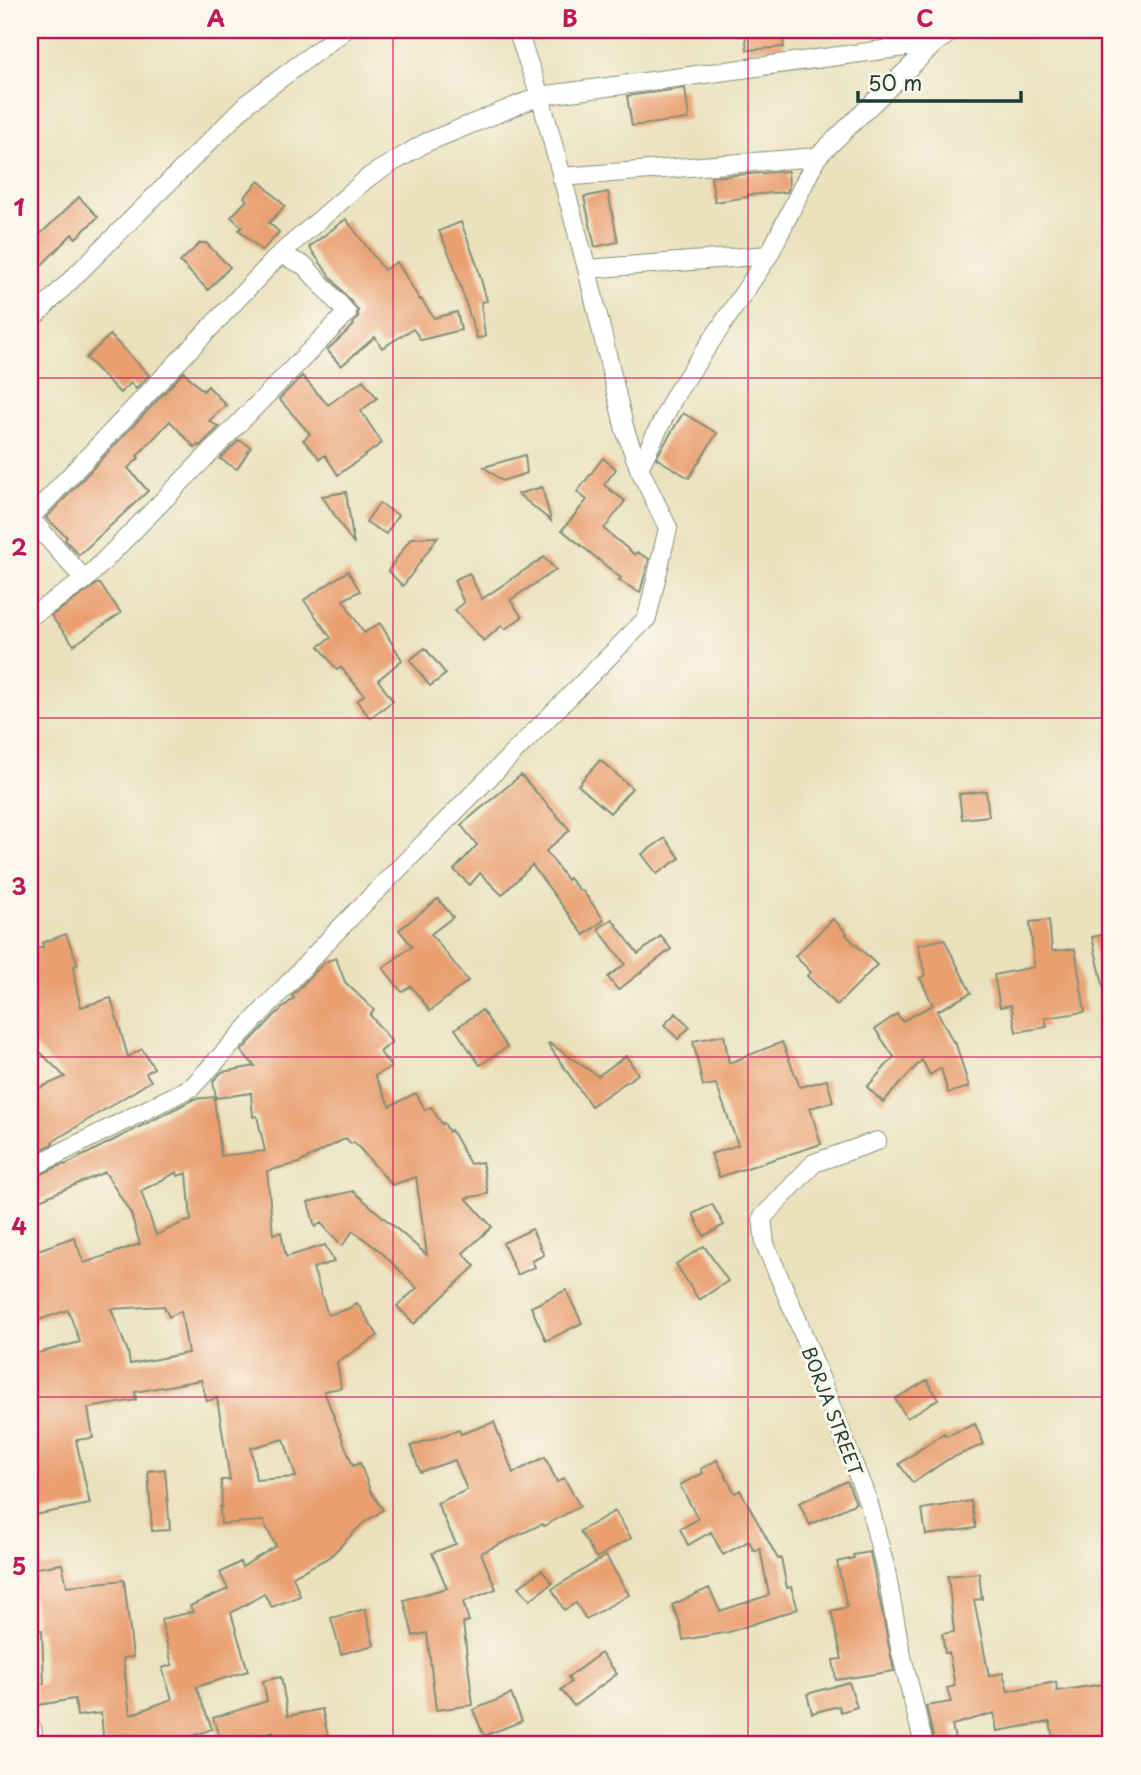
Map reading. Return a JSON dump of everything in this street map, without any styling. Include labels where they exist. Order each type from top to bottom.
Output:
[{"type":"street","points":[[30,321],[249,102],[345,30]]},
{"type":"street","points":[[30,1168],[192,1087],[335,933],[647,618],[668,528],[639,468],[625,429],[587,269],[540,96],[517,30]]},
{"type":"street","points":[[639,468],[675,395],[769,255],[817,157],[935,44],[954,30]]},
{"type":"street","points":[[85,580],[30,518],[280,254],[370,176],[425,143],[540,96],[935,44]]},
{"type":"street","points":[[561,177],[817,157]]},
{"type":"street","points":[[30,614],[34,614],[85,580],[347,313],[305,266],[280,254]]},
{"type":"street","points":[[587,269],[769,255]]},
{"type":"street","name":"BORJA STREET","points":[[877,1141],[814,1163],[762,1218],[765,1244],[869,1504],[924,1745]]},
{"type":"street","points":[[30,1730],[32,1745]]},
{"type":"building","points":[[745,30],[782,30],[784,47],[747,50]]},
{"type":"building","points":[[685,88],[689,119],[632,126],[627,96]]},
{"type":"building","points":[[788,171],[787,192],[748,195],[715,202],[711,177]]},
{"type":"building","points":[[259,181],[285,206],[269,223],[279,232],[262,251],[239,230],[242,227],[231,217],[247,200],[244,197]]},
{"type":"building","points":[[608,192],[618,242],[595,247],[584,197]]},
{"type":"building","points":[[79,197],[98,217],[76,238],[72,234],[30,277],[30,244]]},
{"type":"building","points":[[346,219],[384,270],[397,262],[434,318],[457,312],[461,330],[421,340],[413,329],[382,348],[375,337],[341,366],[327,350],[354,325],[358,310],[309,247]]},
{"type":"building","points":[[461,222],[487,301],[481,302],[485,337],[477,338],[453,263],[439,231]]},
{"type":"building","points":[[200,243],[206,243],[230,267],[208,290],[180,262]]},
{"type":"building","points":[[110,335],[149,375],[136,389],[131,383],[120,393],[86,358]]},
{"type":"building","points":[[184,372],[203,391],[208,386],[226,405],[209,421],[219,427],[195,448],[170,421],[128,468],[148,491],[79,555],[65,540],[67,537],[46,518]]},
{"type":"building","points":[[302,376],[328,405],[363,380],[377,398],[361,411],[382,443],[338,475],[325,455],[320,459],[303,440],[310,434],[279,399]]},
{"type":"building","points":[[683,413],[717,433],[689,478],[656,458]]},
{"type":"building","points":[[239,440],[251,447],[237,469],[220,459]]},
{"type":"building","points":[[525,455],[527,473],[502,481],[484,467]]},
{"type":"building","points":[[603,458],[616,469],[604,485],[625,501],[604,529],[635,555],[637,552],[649,559],[640,593],[619,580],[621,578],[562,530],[587,500],[577,492]]},
{"type":"building","points":[[542,487],[551,521],[518,494]]},
{"type":"building","points":[[346,492],[354,545],[322,496]]},
{"type":"building","points":[[379,503],[398,515],[386,534],[366,522]]},
{"type":"building","points":[[438,537],[403,586],[388,571],[411,538]]},
{"type":"building","points":[[544,557],[556,570],[510,600],[522,617],[505,629],[502,625],[484,641],[455,610],[464,603],[454,580],[469,573],[482,599]]},
{"type":"building","points":[[348,571],[360,591],[343,600],[364,633],[380,623],[402,660],[378,680],[393,701],[370,718],[357,701],[364,695],[341,667],[337,670],[319,646],[331,638],[304,600]]},
{"type":"building","points":[[100,584],[121,613],[74,645],[51,616]]},
{"type":"building","points":[[425,648],[446,674],[430,686],[410,660]]},
{"type":"building","points":[[600,760],[632,788],[610,813],[578,785]]},
{"type":"building","points":[[521,775],[570,830],[546,851],[567,880],[569,878],[582,890],[604,920],[584,935],[532,865],[502,895],[480,873],[470,885],[454,870],[477,845],[461,825]]},
{"type":"building","points":[[986,791],[989,816],[962,819],[959,794]]},
{"type":"building","points":[[665,838],[680,858],[657,874],[642,854]]},
{"type":"building","points":[[438,899],[453,917],[431,934],[468,981],[430,1011],[411,986],[402,992],[383,968],[412,946],[399,930]]},
{"type":"building","points":[[612,919],[638,954],[661,936],[671,949],[618,990],[608,977],[625,964],[598,929]]},
{"type":"building","points":[[833,919],[877,965],[837,1005],[807,976],[811,972],[795,956]]},
{"type":"building","points":[[1049,920],[1052,951],[1075,949],[1085,1012],[1045,1018],[1047,1027],[1016,1032],[1011,1005],[1000,1007],[994,975],[1034,967],[1030,922]]},
{"type":"building","points":[[1111,933],[1111,988],[1104,989],[1092,937]]},
{"type":"building","points":[[66,934],[78,964],[74,966],[75,983],[81,1007],[111,998],[128,1057],[142,1049],[154,1068],[146,1073],[151,1081],[52,1142],[53,1144],[30,1155],[30,1092],[65,1077],[37,1049],[30,1032],[30,951],[43,947],[42,943]]},
{"type":"building","points":[[944,939],[971,993],[937,1011],[953,1042],[955,1041],[969,1087],[948,1093],[941,1068],[930,1075],[922,1060],[883,1102],[867,1087],[894,1057],[875,1029],[897,1014],[902,1021],[933,1005],[920,978],[925,975],[918,945]]},
{"type":"building","points":[[336,958],[345,982],[374,1010],[370,1015],[392,1042],[380,1052],[391,1067],[375,1076],[390,1106],[416,1093],[425,1110],[431,1107],[442,1124],[444,1123],[449,1132],[451,1130],[470,1164],[482,1162],[488,1194],[466,1198],[492,1227],[463,1253],[475,1266],[414,1324],[397,1306],[417,1288],[380,1251],[353,1231],[342,1246],[321,1223],[315,1227],[308,1202],[353,1191],[427,1255],[416,1177],[392,1185],[354,1142],[351,1144],[346,1138],[299,1163],[267,1171],[273,1234],[281,1232],[286,1257],[325,1245],[334,1262],[313,1268],[328,1315],[348,1309],[357,1303],[378,1336],[337,1362],[341,1388],[324,1391],[353,1466],[360,1463],[370,1490],[383,1510],[362,1524],[330,1557],[293,1576],[300,1596],[272,1607],[264,1594],[231,1613],[248,1671],[196,1687],[212,1729],[169,1745],[164,1745],[163,1742],[104,1745],[101,1713],[77,1716],[75,1699],[38,1705],[35,1686],[44,1684],[42,1630],[37,1630],[30,1592],[30,1569],[62,1564],[67,1586],[124,1580],[133,1657],[123,1658],[130,1715],[172,1699],[162,1668],[172,1665],[161,1619],[193,1612],[190,1606],[228,1589],[220,1573],[240,1562],[242,1567],[276,1546],[263,1521],[221,1524],[221,1480],[230,1480],[217,1398],[207,1401],[201,1380],[135,1392],[136,1400],[88,1408],[93,1438],[76,1440],[90,1504],[30,1516],[30,1355],[80,1342],[68,1310],[30,1323],[30,1253],[74,1237],[84,1263],[140,1244],[131,1214],[105,1172],[30,1204],[30,1179],[65,1165],[194,1099],[214,1097],[221,1156],[265,1151],[257,1116],[253,1117],[251,1093],[216,1098],[213,1081],[222,1072],[255,1066],[241,1051],[294,998],[292,996],[325,962]],"holes":[[[177,1172],[178,1176],[187,1173],[191,1221],[156,1235],[141,1191]],[[164,1306],[169,1317],[181,1311],[188,1353],[130,1364],[111,1309]],[[284,1439],[296,1477],[256,1480],[251,1448]]]},
{"type":"building","points":[[482,1010],[507,1047],[480,1065],[455,1029]]},
{"type":"building","points":[[676,1013],[690,1027],[678,1039],[664,1025]]},
{"type":"building","points":[[724,1035],[729,1063],[782,1042],[800,1087],[827,1080],[833,1102],[810,1108],[821,1144],[719,1177],[711,1154],[738,1145],[716,1084],[703,1086],[693,1041]]},
{"type":"building","points":[[549,1043],[598,1076],[626,1056],[638,1074],[591,1106]]},
{"type":"building","points":[[712,1204],[724,1225],[704,1236],[693,1214]]},
{"type":"building","points":[[532,1229],[544,1255],[532,1261],[535,1267],[517,1275],[503,1243]]},
{"type":"building","points":[[704,1246],[728,1281],[699,1300],[676,1264]]},
{"type":"building","points":[[566,1290],[582,1323],[546,1341],[531,1307]]},
{"type":"building","points":[[927,1380],[938,1399],[907,1418],[895,1399]]},
{"type":"building","points":[[494,1422],[513,1473],[545,1457],[557,1482],[564,1478],[580,1506],[544,1526],[542,1524],[481,1553],[496,1589],[463,1602],[469,1621],[463,1623],[473,1705],[436,1710],[427,1633],[413,1636],[404,1600],[447,1588],[432,1553],[456,1544],[437,1503],[467,1490],[455,1460],[420,1472],[411,1446],[459,1430],[461,1434]]},
{"type":"building","points":[[975,1424],[984,1444],[947,1460],[913,1483],[899,1464],[944,1433],[946,1436]]},
{"type":"building","points":[[717,1460],[735,1493],[740,1490],[778,1559],[781,1558],[787,1588],[791,1587],[798,1609],[729,1632],[683,1640],[679,1620],[672,1605],[709,1588],[720,1611],[769,1595],[760,1548],[754,1551],[749,1541],[723,1555],[711,1532],[688,1545],[680,1529],[698,1519],[680,1485],[703,1473],[701,1469]]},
{"type":"building","points":[[165,1469],[170,1530],[152,1531],[148,1471]]},
{"type":"building","points":[[847,1481],[856,1503],[810,1525],[799,1503]]},
{"type":"building","points":[[971,1501],[976,1528],[926,1535],[922,1509]]},
{"type":"building","points":[[615,1511],[631,1538],[596,1558],[580,1531]]},
{"type":"building","points":[[870,1552],[894,1671],[836,1680],[833,1660],[842,1659],[831,1611],[847,1607],[837,1562]]},
{"type":"building","points":[[606,1556],[629,1595],[586,1619],[576,1603],[564,1610],[552,1589]]},
{"type":"building","points":[[542,1570],[552,1583],[530,1600],[519,1587]]},
{"type":"building","points":[[979,1573],[982,1599],[974,1600],[989,1676],[1003,1673],[1008,1691],[1056,1682],[1057,1691],[1111,1683],[1111,1740],[1072,1745],[1070,1736],[1053,1738],[1050,1722],[997,1731],[994,1713],[952,1725],[956,1745],[935,1745],[926,1706],[951,1702],[947,1688],[955,1686],[949,1653],[945,1653],[942,1634],[954,1632],[948,1576]]},
{"type":"building","points":[[365,1609],[374,1645],[341,1654],[331,1618]]},
{"type":"building","points":[[601,1653],[617,1674],[574,1706],[561,1690],[571,1682],[568,1677]]},
{"type":"building","points":[[281,1677],[288,1716],[322,1709],[329,1741],[307,1745],[276,1745],[273,1731],[222,1745],[213,1718],[267,1701],[263,1681]]},
{"type":"building","points":[[849,1682],[857,1707],[841,1712],[839,1706],[812,1713],[807,1694]]},
{"type":"building","points":[[511,1694],[522,1721],[484,1736],[473,1710]]}]
